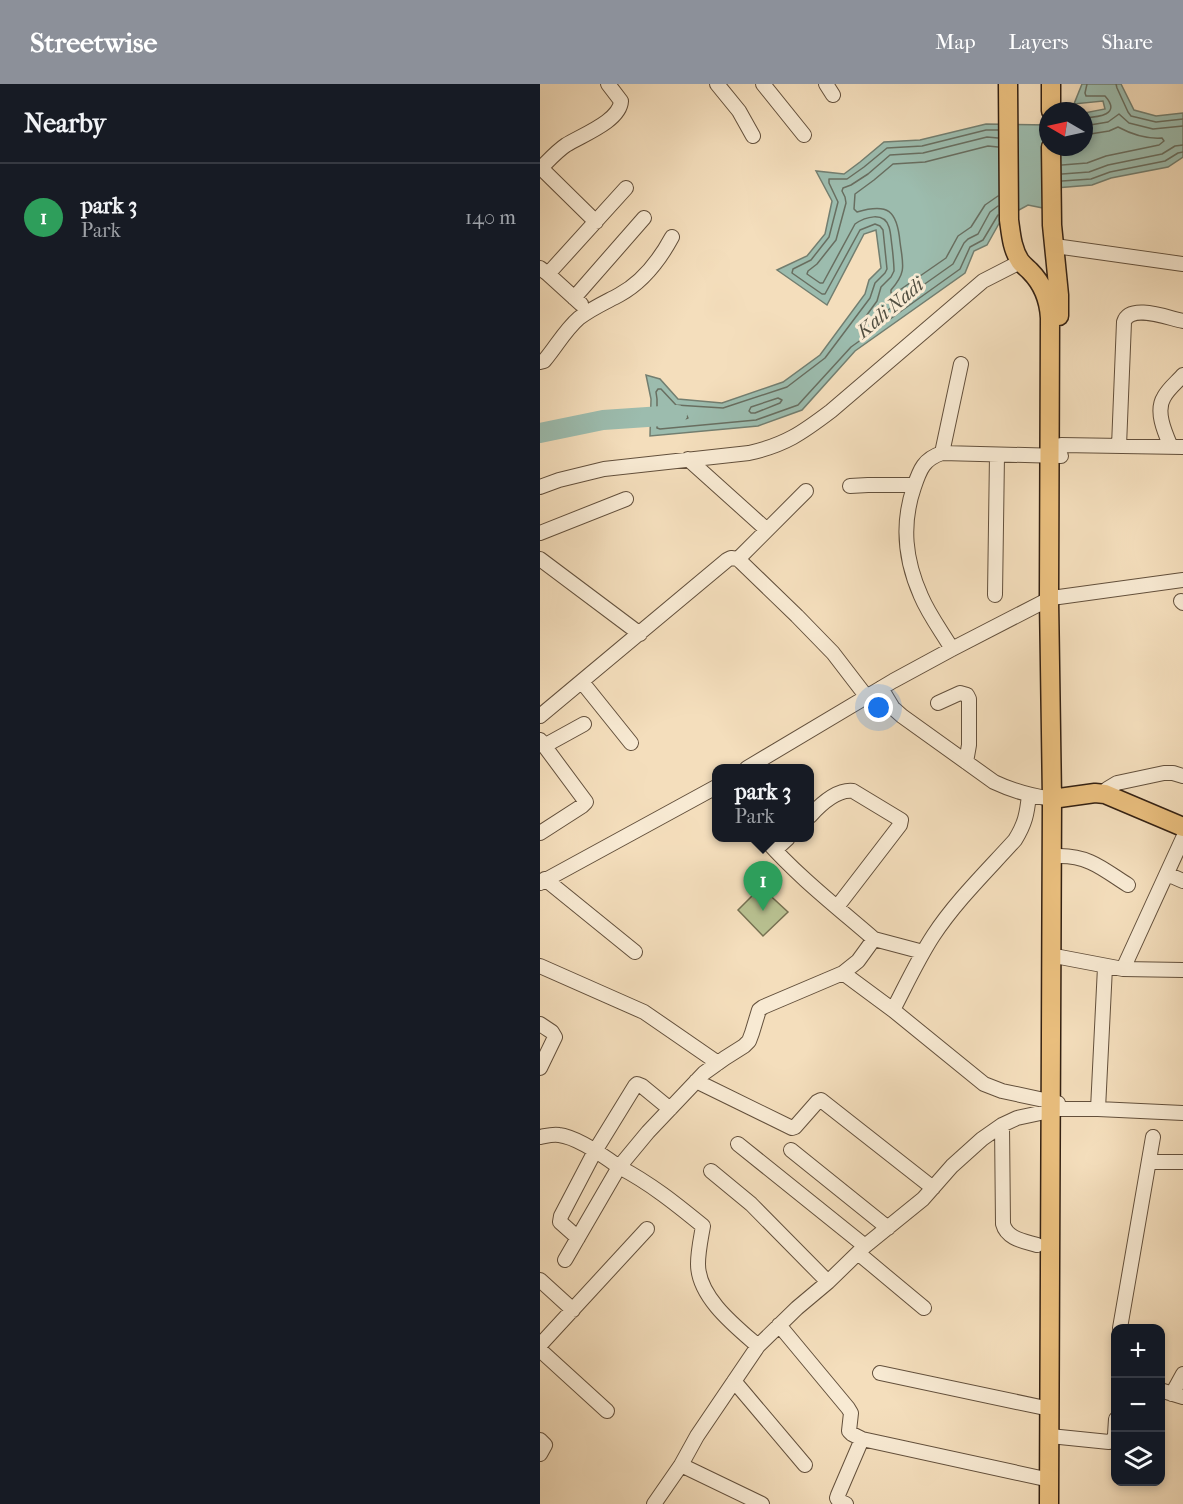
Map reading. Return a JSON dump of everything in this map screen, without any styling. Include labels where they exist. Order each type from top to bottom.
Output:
[{"type":"main road","points":[[1008,84],[1009,220],[1014,249],[1020,262],[1040,284],[1050,307],[1058,452]]},
{"type":"main road","points":[[1051,84],[1051,102]]},
{"type":"main road","points":[[1051,156],[1052,225],[1059,295],[1054,598],[1055,1436],[1058,1504]]},
{"type":"main road","points":[[1056,798],[1095,793],[1105,794],[1183,829]]},
{"type":"main road","points":[[1049,1504],[1055,1436],[1050,1409],[1060,957],[1060,856],[1056,798]]},
{"type":"street","points":[[596,222],[541,167],[566,144],[588,133],[617,113],[621,107],[621,101],[608,84]]},
{"type":"street","points":[[717,84],[739,111],[753,136]]},
{"type":"street","points":[[763,84],[804,135]]},
{"type":"street","points":[[588,311],[544,271],[596,222],[626,188]]},
{"type":"street","points":[[574,298],[644,218]]},
{"type":"street","points":[[540,362],[544,361],[571,325],[588,311],[631,288],[656,263],[672,237]]},
{"type":"street","points":[[1054,246],[1183,264]]},
{"type":"street","points":[[540,487],[604,469],[749,453],[790,440],[831,411],[983,282],[1020,262]]},
{"type":"street","points":[[1119,446],[1125,317],[1139,312],[1183,321]]},
{"type":"street","points":[[942,453],[961,364]]},
{"type":"street","points":[[1183,375],[1164,395],[1162,401],[1162,421],[1183,462]]},
{"type":"street","points":[[952,649],[921,598],[912,572],[906,542],[906,519],[914,485],[924,464],[932,457],[942,453],[997,455],[1119,446],[1177,447]]},
{"type":"street","points":[[995,595],[997,455]]},
{"type":"street","points":[[688,459],[767,530]]},
{"type":"street","points":[[850,486],[914,485]]},
{"type":"street","points":[[738,559],[806,490]]},
{"type":"street","points":[[540,533],[626,499]]},
{"type":"street","points":[[540,716],[727,560],[735,558],[833,653],[866,696]]},
{"type":"street","points":[[540,559],[640,634]]},
{"type":"street","points":[[754,764],[866,696],[952,649],[1054,598],[1183,580]]},
{"type":"street","points":[[582,682],[631,743]]},
{"type":"street","points":[[881,688],[893,708],[902,716],[994,782],[1029,795],[1056,798]]},
{"type":"street","points":[[938,704],[960,693],[967,695],[969,699],[969,746],[966,762]]},
{"type":"street","points":[[540,833],[586,802],[542,743],[584,724]]},
{"type":"street","points":[[1105,794],[1107,789],[1117,783],[1164,773],[1183,776]]},
{"type":"street","points":[[635,952],[543,881],[712,789]]},
{"type":"street","points":[[814,812],[828,800],[848,790],[902,819],[900,825],[837,907]]},
{"type":"street","points":[[893,1010],[923,952],[954,908],[1015,840],[1022,829],[1026,819],[1029,795]]},
{"type":"street","points":[[1123,969],[1167,874],[1183,829]]},
{"type":"street","points":[[768,842],[874,939],[923,952]]},
{"type":"street","points":[[775,850],[783,842]]},
{"type":"street","points":[[1060,856],[1072,856],[1091,861],[1128,885]]},
{"type":"street","points":[[1167,874],[1183,881]]},
{"type":"street","points":[[565,1260],[619,1167],[696,1081],[749,1041],[759,1010],[843,973],[858,961],[874,939]]},
{"type":"street","points":[[1060,957],[1123,969],[1183,970]]},
{"type":"street","points":[[540,966],[644,1012],[718,1063]]},
{"type":"street","points":[[1098,1109],[1105,967]]},
{"type":"street","points":[[843,973],[893,1010],[984,1084],[1055,1106],[1183,1113]]},
{"type":"street","points":[[540,1024],[552,1032],[555,1037],[540,1068]]},
{"type":"street","points":[[696,1081],[792,1128],[821,1100],[933,1188]]},
{"type":"street","points":[[578,1238],[562,1225],[560,1220],[596,1151],[637,1084],[670,1109]]},
{"type":"street","points":[[654,1504],[758,1346],[779,1325],[923,1199],[952,1166],[982,1139],[1017,1118],[1055,1106]]},
{"type":"street","points":[[1002,1125],[1004,1230],[1017,1239],[1037,1245]]},
{"type":"street","points":[[540,1137],[556,1134],[596,1151],[669,1198],[703,1226],[698,1266],[702,1282],[712,1301],[727,1320],[758,1346]]},
{"type":"street","points":[[1121,1324],[1153,1137]]},
{"type":"street","points":[[738,1144],[862,1250],[924,1308]]},
{"type":"street","points":[[791,1150],[888,1228]]},
{"type":"street","points":[[1157,1162],[1183,1162]]},
{"type":"street","points":[[711,1171],[751,1204],[828,1282]]},
{"type":"street","points":[[540,1345],[647,1229]]},
{"type":"street","points":[[540,1281],[573,1310]]},
{"type":"street","points":[[779,1325],[848,1408],[851,1413],[849,1431],[852,1434],[862,1439],[1050,1480]]},
{"type":"street","points":[[540,1350],[607,1411]]},
{"type":"street","points":[[880,1373],[1050,1409]]},
{"type":"street","points":[[1172,1394],[1183,1374]]},
{"type":"street","points":[[734,1381],[805,1465]]},
{"type":"street","points":[[1055,1436],[1109,1442],[1113,1440],[1115,1432]]},
{"type":"street","points":[[846,1504],[837,1498],[862,1439]]},
{"type":"street","points":[[540,1440],[544,1445],[540,1454]]},
{"type":"street","points":[[681,1465],[762,1504]]},
{"type":"green space","points":[[761,887],[788,912],[763,936],[738,910]]},
{"type":"water","points":[[1082,84],[1121,84],[1134,110],[1156,116],[1183,113],[1183,157],[1168,167],[1111,178],[1092,185],[1043,189],[1043,208],[1028,205],[1001,220],[987,245],[974,251],[965,273],[855,351],[802,410],[758,426],[650,436],[651,399],[646,375],[660,379],[678,399],[722,403],[783,382],[820,355],[865,294],[869,280],[881,268],[876,230],[864,234],[827,305],[777,270],[807,256],[825,234],[832,201],[816,171],[844,174],[884,142],[920,140],[986,124],[1039,125],[1039,156],[1093,156],[1093,111],[1105,109],[1103,101],[1075,102]]},
{"type":"waterway","name":"Kali Nadi","points":[[540,433],[603,420],[677,415]]},
{"type":"place","name":"park 3","points":[[763,911]]}]
